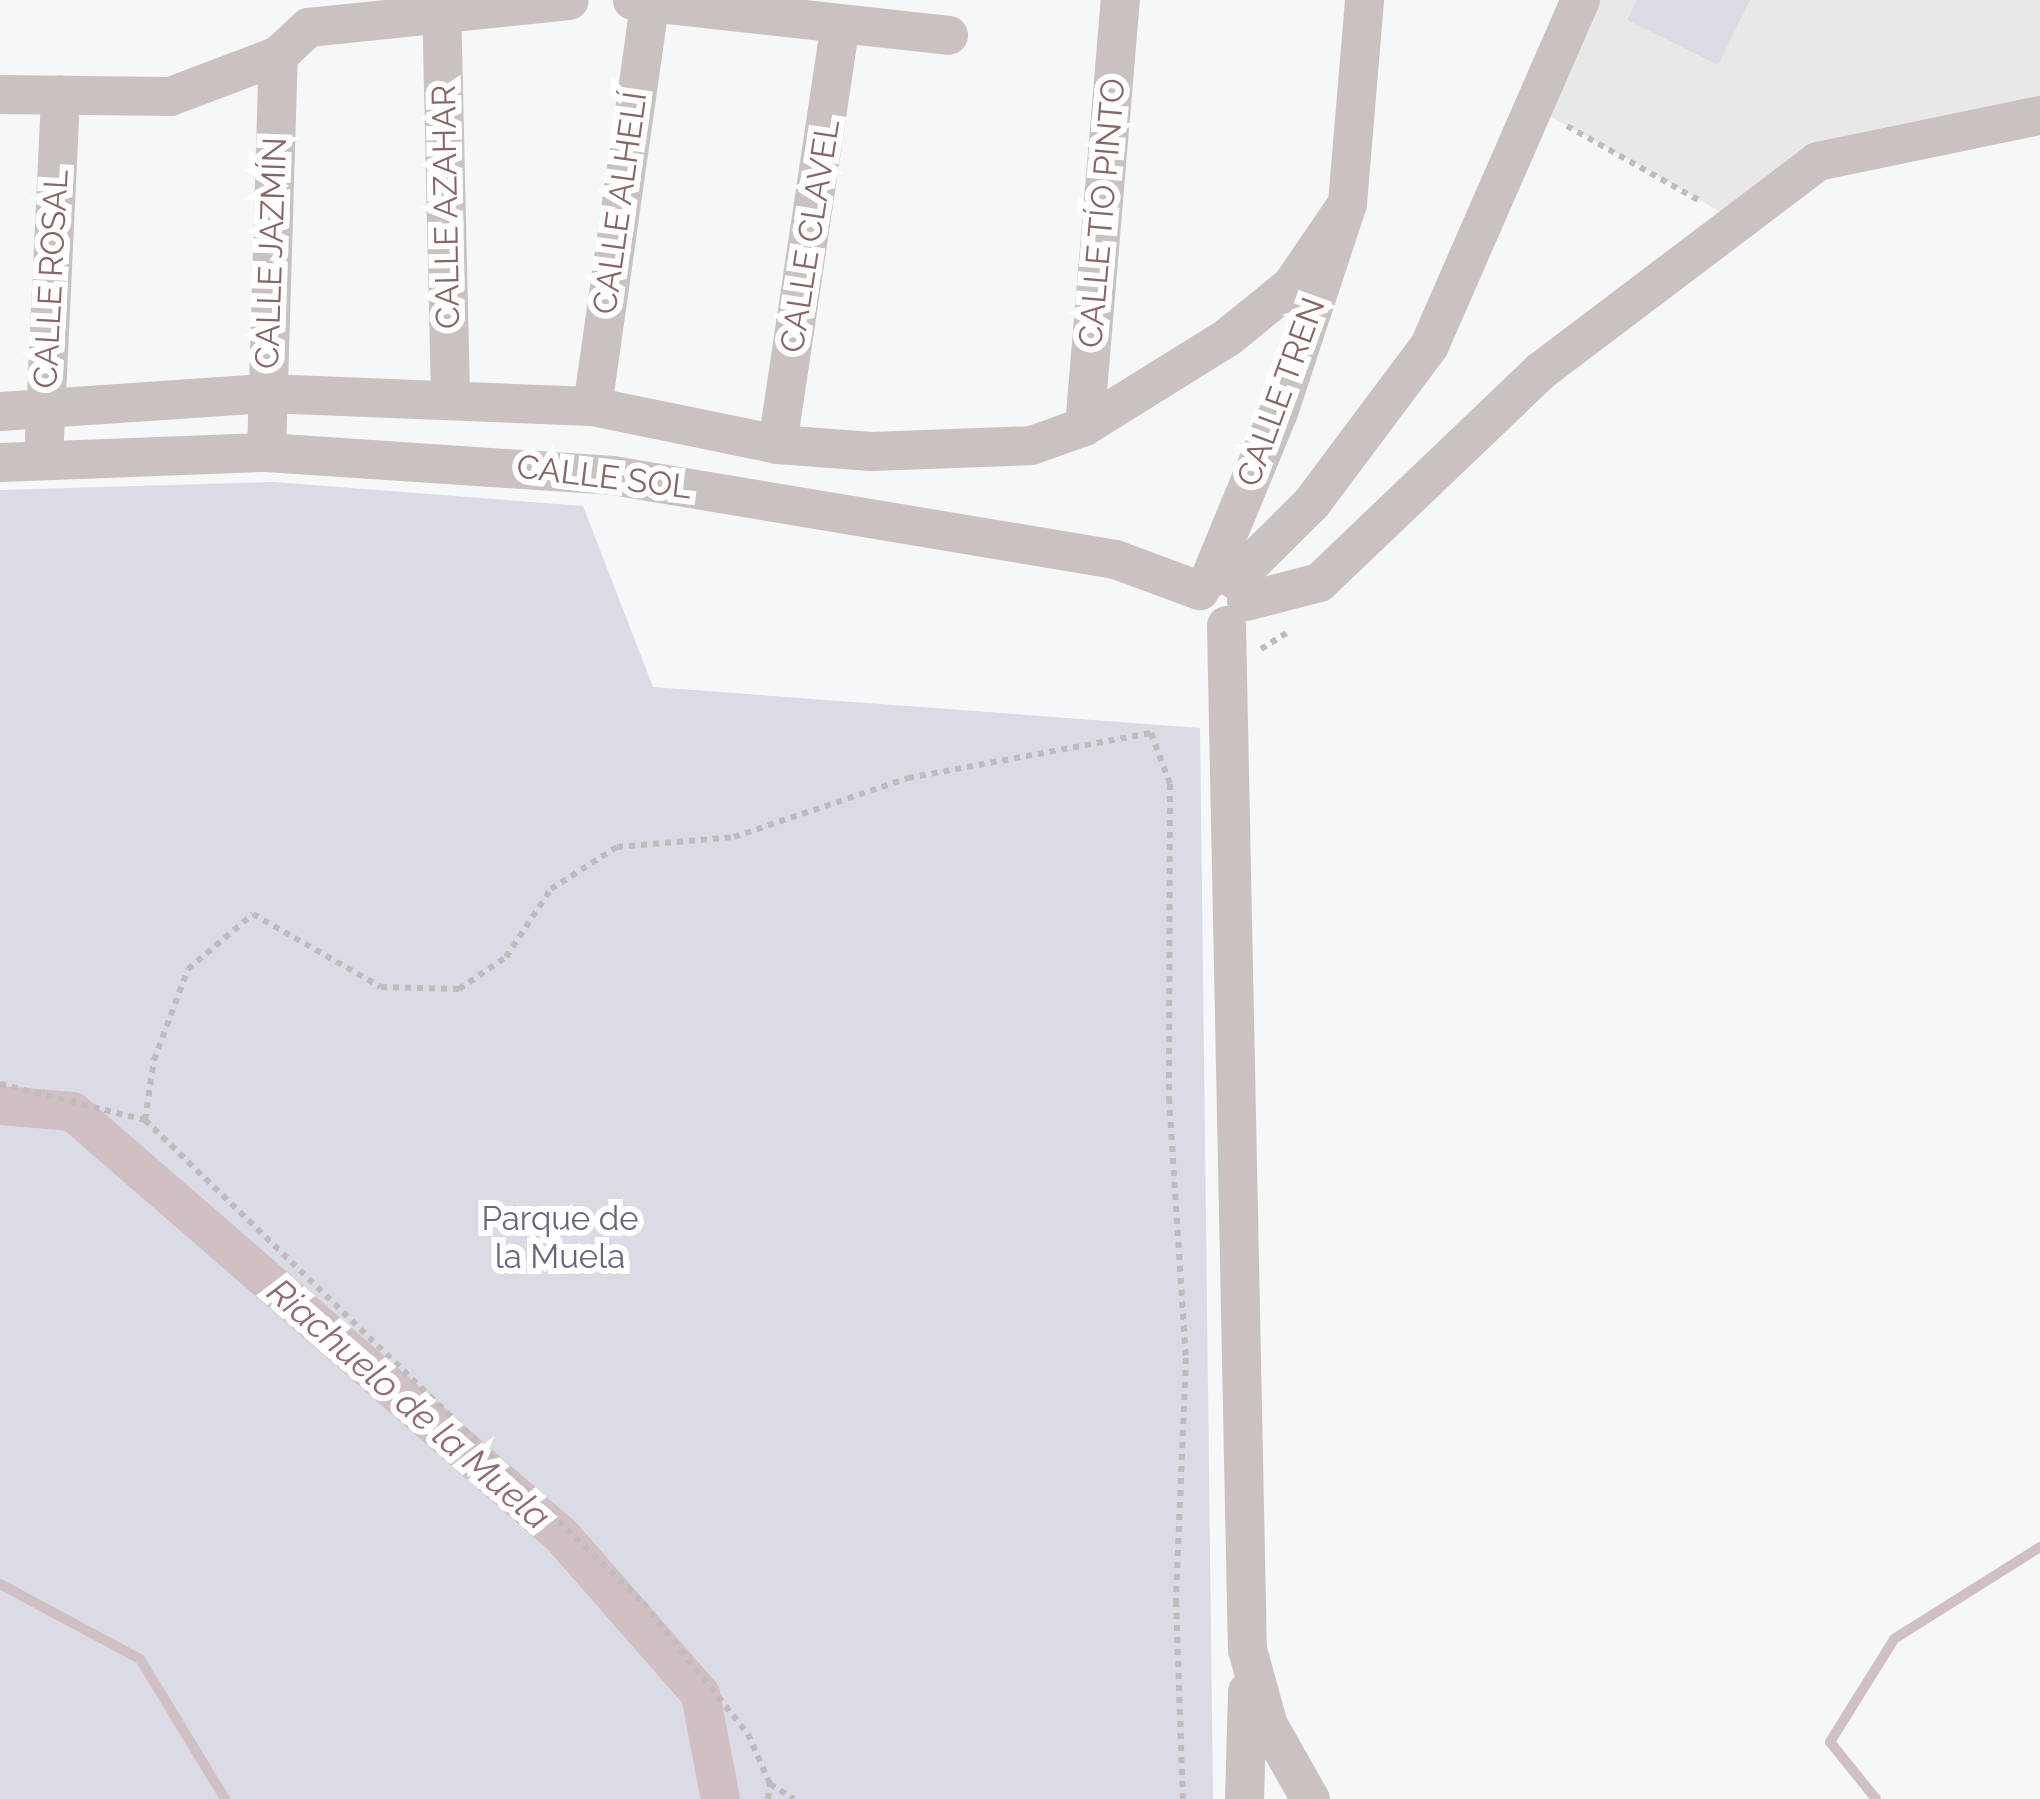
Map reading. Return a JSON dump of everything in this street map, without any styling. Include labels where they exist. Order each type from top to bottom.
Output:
[{"type":"street","points":[[0,94],[170,96],[278,55],[308,27],[441,7],[569,0]]},
{"type":"street","points":[[632,0],[767,10],[839,28],[948,34]]},
{"type":"street","name":"CALLE TÍO PINTO","points":[[1084,426],[1120,0]]},
{"type":"street","name":"CALLE TREN","points":[[1224,606],[1278,412],[1347,203],[1364,0]]},
{"type":"street","points":[[1244,1799],[1247,1649],[1224,606],[1311,503],[1429,345],[1580,0]]},
{"type":"street","name":"CALLE ALHELÍ","points":[[592,406],[650,1]]},
{"type":"street","name":"CALLE AZAHAR","points":[[441,7],[450,400]]},
{"type":"street","name":"CALLE CLAVEL","points":[[777,444],[839,28]]},
{"type":"street","name":"CALLE JAZMÍN","points":[[266,452],[278,55]]},
{"type":"street","name":"CALLE ROSAL","points":[[43,463],[60,94]]},
{"type":"street","points":[[1224,606],[1319,582],[1541,370],[1816,161],[2040,115]]},
{"type":"street","name":"CALLE TREN","points":[[1084,426],[1292,285],[1347,203]]},
{"type":"street","name":"CALLE SOL","points":[[0,411],[266,393],[592,406],[777,444],[1030,446],[1084,426]]},
{"type":"street","name":"CALLE SOL","points":[[0,462],[266,452],[611,476],[1115,560],[1224,606]]},
{"type":"street","points":[[1247,1649],[1268,1725],[1310,1799]]},
{"type":"path","points":[[1532,106],[1737,221]]},
{"type":"path","points":[[1224,606],[1274,644],[1307,616]]},
{"type":"path","points":[[145,1120],[154,1060],[188,969],[253,914],[381,987],[459,989],[506,957],[551,889],[617,847],[734,837],[908,778],[1151,733],[1170,784],[1169,1098],[1186,1358],[1176,1601],[1183,1799]]},
{"type":"path","points":[[0,1084],[145,1120],[643,1603],[748,1734],[770,1784],[768,1799]]},
{"type":"path","points":[[770,1784],[794,1799]]},
{"type":"shaded area","points":[[1580,0],[2040,0],[2040,115],[1817,161],[1737,221],[1532,106]]},
{"type":"green space","points":[[1637,0],[1750,0],[1718,65],[1627,20]]},
{"type":"green space","name":"Parque de la Muela","points":[[274,482],[583,506],[653,687],[1200,728],[1213,1799],[0,1799],[0,490]]},
{"type":"waterway","name":"Riachuelo de la Muela","points":[[0,1105],[72,1111],[561,1535],[700,1694],[720,1799]]},
{"type":"waterway","points":[[1876,1799],[1830,1742],[1894,1639],[2040,1547]]},
{"type":"waterway","points":[[0,1584],[140,1659],[225,1799]]}]
